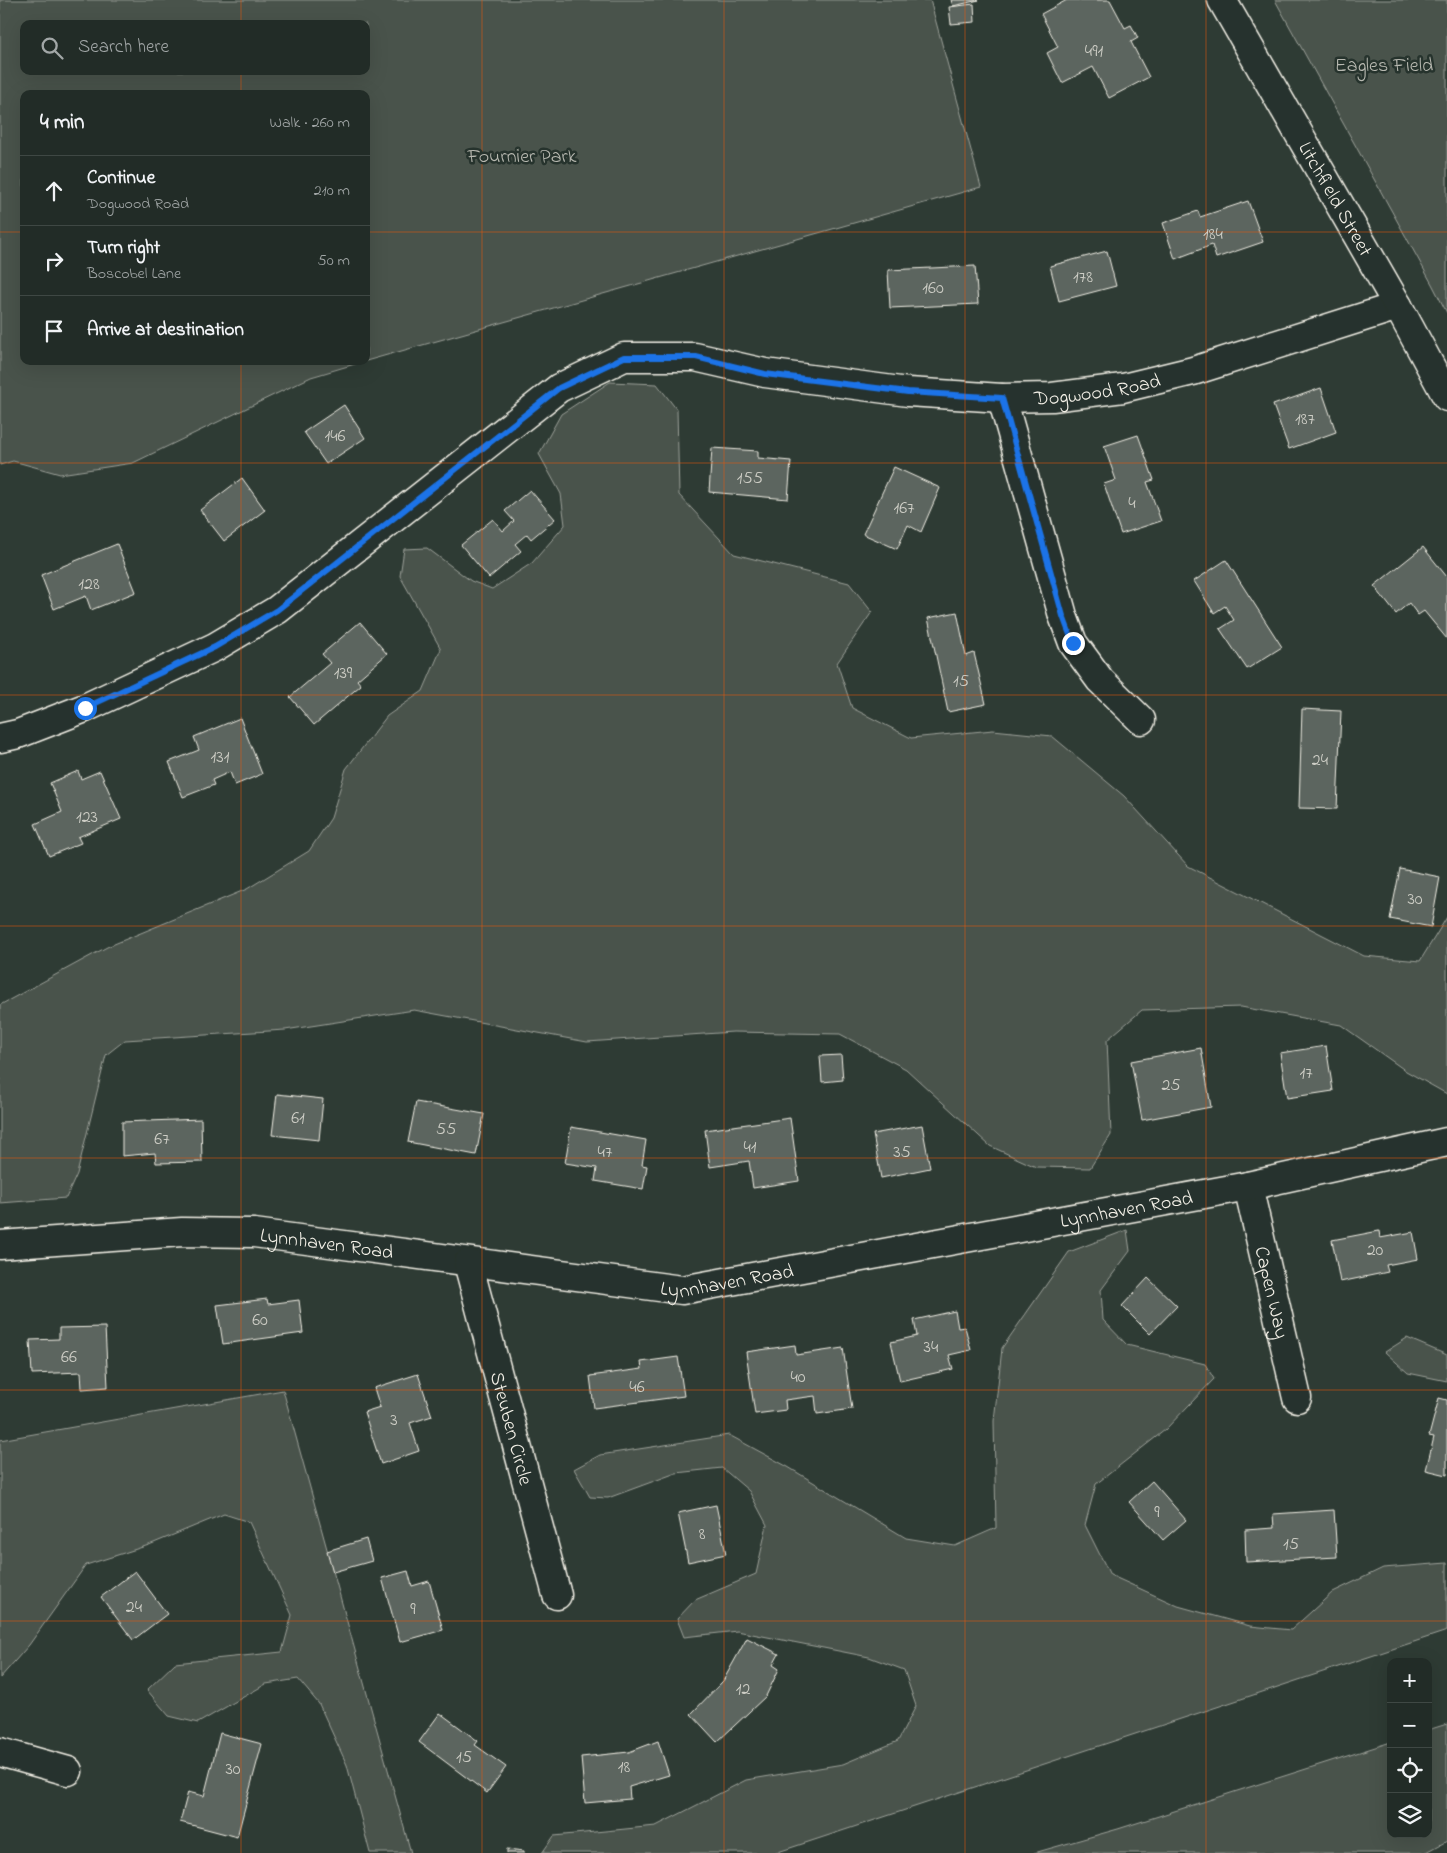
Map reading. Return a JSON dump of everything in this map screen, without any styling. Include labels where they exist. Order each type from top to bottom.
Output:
[{"type":"street","name":"Litchfield Street","points":[[1222,0],[1398,306],[1447,397]]},
{"type":"street","name":"Dogwood Road","points":[[0,738],[18,734],[94,704],[215,647],[277,610],[559,388],[624,357],[696,357],[765,374],[908,392],[1002,398],[1052,397],[1123,388],[1193,371],[1398,306]]},
{"type":"street","points":[[1002,398],[1060,607],[1073,643],[1100,680],[1141,720]]},
{"type":"street","name":"Lynnhaven Road","points":[[0,1245],[182,1232],[254,1233],[682,1290],[1248,1186],[1447,1142]]},
{"type":"street","name":"Capen Way","points":[[1248,1186],[1297,1398]]},
{"type":"street","name":"Steuben Circle","points":[[468,1263],[556,1594]]},
{"type":"street","points":[[0,1752],[68,1771]]},
{"type":"green space","name":"Fournier Park","points":[[0,0],[930,0],[981,187],[370,360],[370,90],[20,90],[20,365],[352,365],[311,377],[133,463],[60,474],[13,461],[0,465]]},
{"type":"green space","name":"Eagles Field","points":[[1275,0],[1447,0],[1447,313],[1432,284]]},
{"type":"green space","points":[[610,382],[657,384],[677,410],[679,495],[734,554],[849,583],[872,612],[837,663],[852,708],[911,738],[993,730],[1052,736],[1124,796],[1188,866],[1364,956],[1420,961],[1447,917],[1447,1094],[1406,1071],[1341,1025],[1241,1007],[1142,1010],[1107,1040],[1111,1135],[1090,1168],[1036,1167],[990,1146],[906,1069],[840,1034],[733,1032],[587,1042],[414,1010],[285,1030],[125,1040],[106,1055],[77,1174],[66,1198],[0,1203],[0,1005],[107,947],[247,889],[309,851],[331,818],[346,769],[387,716],[423,691],[441,649],[400,576],[404,549],[427,548],[471,581],[492,589],[532,563],[565,525],[561,494],[539,454],[561,414]]},
{"type":"green space","points":[[1127,1230],[1130,1251],[1101,1290],[1103,1320],[1127,1345],[1205,1364],[1214,1379],[1165,1430],[1096,1484],[1085,1525],[1110,1575],[1178,1606],[1250,1626],[1291,1630],[1333,1592],[1383,1568],[1447,1563],[1447,1631],[775,1853],[542,1853],[554,1836],[656,1826],[746,1780],[843,1764],[898,1741],[916,1706],[904,1670],[869,1657],[737,1631],[684,1637],[677,1619],[695,1600],[756,1574],[767,1525],[749,1491],[722,1468],[676,1473],[608,1498],[590,1497],[574,1469],[600,1455],[729,1435],[788,1467],[906,1538],[955,1546],[996,1528],[994,1421],[1002,1348],[1069,1252]]},
{"type":"green space","points":[[1407,1338],[1447,1355],[1447,1381],[1408,1373],[1385,1352]]},
{"type":"green space","points":[[283,1390],[411,1853],[370,1853],[347,1765],[319,1704],[298,1679],[266,1684],[198,1723],[169,1716],[147,1690],[175,1663],[282,1652],[292,1615],[249,1522],[224,1514],[149,1545],[86,1565],[29,1645],[0,1678],[0,1440]]},
{"type":"green space","points":[[1447,1724],[1447,1841],[1425,1853],[1034,1853],[1118,1829],[1387,1743],[1387,1838],[1432,1838],[1432,1729]]},
{"type":"building","points":[[951,0],[979,0],[953,6]]},
{"type":"building","points":[[1067,0],[1110,0],[1125,28],[1131,25],[1138,38],[1131,42],[1149,77],[1109,98],[1093,67],[1062,83],[1047,53],[1058,47],[1041,14]]},
{"type":"building","points":[[974,4],[975,22],[951,24],[949,7]]},
{"type":"building","points":[[1248,201],[1263,242],[1216,258],[1212,245],[1175,259],[1163,223],[1198,211],[1200,217]]},
{"type":"building","points":[[1107,251],[1116,286],[1059,301],[1050,266]]},
{"type":"building","points":[[975,266],[978,304],[890,308],[888,270]]},
{"type":"building","points":[[1321,388],[1336,432],[1289,449],[1273,405]]},
{"type":"building","points":[[344,405],[365,438],[326,464],[304,432]]},
{"type":"building","points":[[1138,435],[1154,480],[1147,482],[1161,521],[1121,534],[1104,484],[1116,480],[1104,446]]},
{"type":"building","points":[[712,448],[758,451],[758,458],[791,461],[788,499],[709,492]]},
{"type":"building","points":[[894,467],[940,488],[921,532],[908,525],[897,549],[863,534]]},
{"type":"building","points":[[242,478],[265,510],[224,541],[200,510]]},
{"type":"building","points":[[530,490],[555,519],[531,539],[527,534],[515,544],[521,551],[489,578],[461,545],[493,519],[503,531],[514,521],[505,511]]},
{"type":"building","points":[[117,544],[136,592],[91,610],[86,596],[54,609],[41,575]]},
{"type":"building","points":[[1423,547],[1447,577],[1447,639],[1424,611],[1418,615],[1409,603],[1396,614],[1374,586]]},
{"type":"building","points":[[1226,560],[1282,647],[1247,669],[1220,629],[1234,620],[1225,606],[1214,613],[1194,581]]},
{"type":"building","points":[[957,612],[966,656],[974,653],[986,704],[948,712],[928,618]]},
{"type":"building","points":[[360,622],[387,654],[357,680],[361,685],[314,725],[290,697],[330,663],[322,654]]},
{"type":"building","points":[[1302,709],[1341,711],[1337,809],[1299,808]]},
{"type":"building","points":[[240,718],[262,774],[235,785],[230,772],[212,780],[214,785],[183,797],[169,762],[199,750],[194,737]]},
{"type":"building","points":[[78,771],[81,779],[100,771],[121,819],[78,837],[81,843],[49,856],[35,824],[62,812],[50,783]]},
{"type":"building","points":[[1400,869],[1440,877],[1431,927],[1390,919]]},
{"type":"building","points":[[1326,1046],[1333,1091],[1287,1098],[1280,1053]]},
{"type":"building","points":[[1201,1048],[1211,1107],[1142,1120],[1131,1061]]},
{"type":"building","points":[[841,1055],[843,1080],[822,1082],[820,1056]]},
{"type":"building","points":[[277,1094],[323,1099],[319,1140],[272,1135]]},
{"type":"building","points":[[416,1102],[484,1114],[476,1155],[408,1142]]},
{"type":"building","points":[[790,1118],[799,1181],[753,1188],[749,1161],[710,1167],[705,1130]]},
{"type":"building","points":[[201,1119],[202,1162],[156,1163],[155,1153],[122,1156],[122,1122]]},
{"type":"building","points":[[922,1125],[930,1168],[881,1178],[873,1134]]},
{"type":"building","points":[[571,1127],[646,1140],[642,1165],[647,1166],[643,1189],[595,1181],[597,1168],[565,1163]]},
{"type":"building","points":[[1379,1231],[1380,1238],[1413,1232],[1418,1259],[1386,1265],[1388,1272],[1340,1282],[1332,1240]]},
{"type":"building","points":[[1148,1278],[1177,1306],[1150,1334],[1122,1306]]},
{"type":"building","points":[[267,1299],[268,1304],[299,1300],[303,1333],[223,1344],[217,1305]]},
{"type":"building","points":[[955,1311],[958,1328],[965,1327],[971,1350],[949,1355],[953,1369],[900,1381],[891,1342],[917,1336],[914,1320]]},
{"type":"building","points":[[105,1327],[108,1387],[82,1389],[81,1372],[32,1374],[30,1340],[59,1339],[59,1328]]},
{"type":"building","points":[[795,1345],[796,1355],[843,1348],[852,1409],[817,1414],[815,1396],[785,1400],[786,1410],[755,1414],[746,1352]]},
{"type":"building","points":[[678,1357],[684,1396],[594,1408],[590,1376],[642,1369],[641,1362]]},
{"type":"building","points":[[418,1374],[432,1416],[410,1423],[419,1451],[381,1464],[364,1412],[380,1407],[374,1388]]},
{"type":"building","points":[[1439,1398],[1447,1400],[1447,1475],[1426,1470],[1434,1437],[1429,1436]]},
{"type":"building","points":[[1152,1481],[1186,1520],[1163,1540],[1129,1502]]},
{"type":"building","points":[[716,1505],[726,1554],[688,1562],[678,1513]]},
{"type":"building","points":[[1334,1510],[1337,1557],[1246,1562],[1245,1530],[1274,1528],[1273,1514]]},
{"type":"building","points":[[366,1539],[372,1561],[333,1572],[327,1551]]},
{"type":"building","points":[[135,1571],[167,1614],[133,1640],[101,1597]]},
{"type":"building","points":[[408,1571],[412,1586],[429,1581],[443,1630],[400,1642],[382,1578]]},
{"type":"building","points":[[747,1638],[779,1654],[773,1665],[779,1669],[766,1696],[717,1742],[691,1714],[723,1681]]},
{"type":"building","points":[[440,1713],[478,1741],[475,1745],[506,1767],[487,1793],[419,1742]]},
{"type":"building","points":[[220,1733],[262,1744],[237,1837],[180,1822],[188,1792],[204,1796]]},
{"type":"building","points":[[658,1741],[669,1775],[629,1787],[630,1799],[585,1803],[581,1757],[629,1752]]},
{"type":"building","points":[[507,1849],[524,1851],[524,1853],[507,1853]]},
{"type":"route","points":[[85,708],[215,647],[277,610],[559,388],[624,357],[696,357],[765,374],[908,392],[1002,398],[1063,616],[1073,643]]}]
